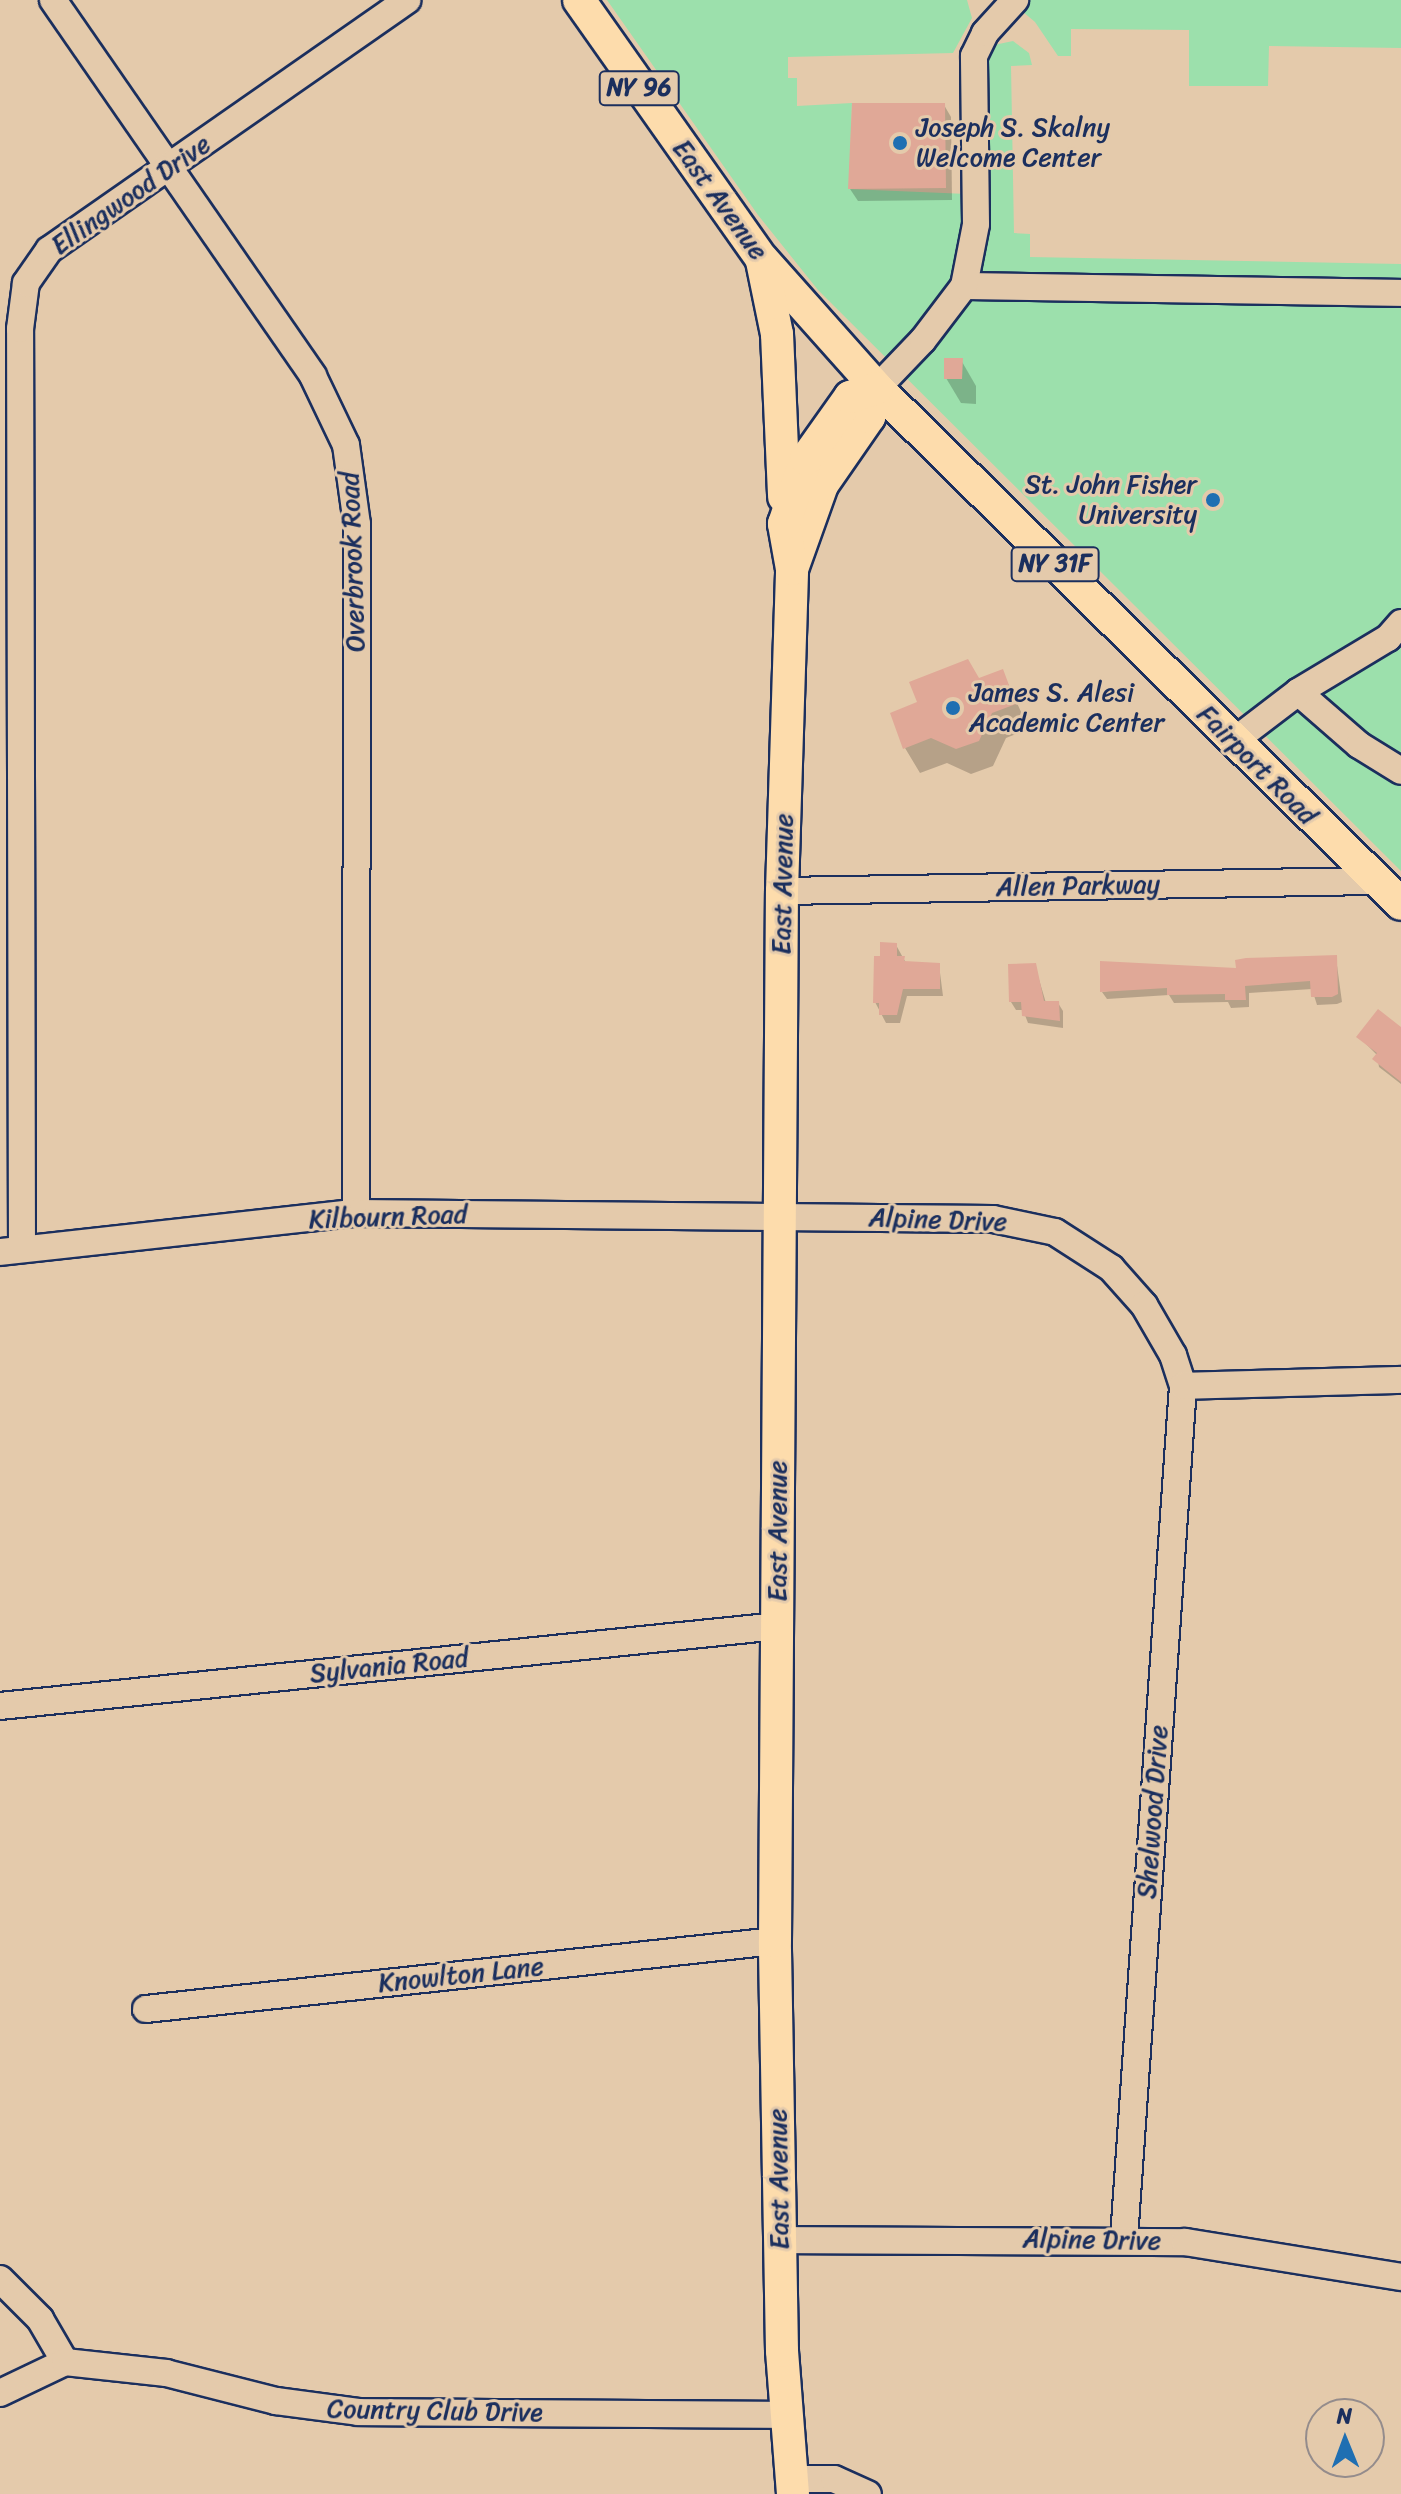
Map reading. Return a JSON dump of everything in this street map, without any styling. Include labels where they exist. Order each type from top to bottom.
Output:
[{"type":"main road","name":"East Avenue","points":[[579,0],[762,259],[877,388]]},
{"type":"main road","name":"NY 96","points":[[762,259],[777,334],[784,524]]},
{"type":"main road","name":"East Avenue","points":[[792,2487],[785,2415],[775,1941],[782,891],[792,569],[784,524],[806,459],[850,397],[877,388]]},
{"type":"main road","name":"East Avenue","points":[[792,569],[822,485],[869,417],[877,388]]},
{"type":"main road","name":"Fairport Road","points":[[877,388],[1373,881],[1401,904]]},
{"type":"street","name":"Overbrook Road","points":[[53,0],[171,167],[327,400],[351,467],[357,524],[356,1213]]},
{"type":"street","name":"Ellingwood Drive","points":[[11,1250],[22,305],[26,283],[49,250],[407,0]]},
{"type":"street","points":[[877,388],[923,340],[964,286],[976,224],[974,56],[985,33],[1015,0]]},
{"type":"street","points":[[964,286],[1401,293]]},
{"type":"street","points":[[1234,741],[1298,692],[1364,655],[1401,623]]},
{"type":"street","points":[[1298,692],[1359,745],[1401,771]]},
{"type":"street","name":"Allen Parkway","points":[[782,891],[1373,881]]},
{"type":"street","name":"Kilbourn Road","points":[[11,1250],[356,1213],[778,1217]]},
{"type":"street","name":"Alpine Drive","points":[[778,1217],[993,1219],[1055,1232],[1111,1268],[1144,1305],[1173,1355],[1183,1386]]},
{"type":"street","points":[[1183,1386],[1401,1380]]},
{"type":"street","name":"Shelwood Drive","points":[[1124,2238],[1183,1386]]},
{"type":"street","name":"Sylvania Road","points":[[0,1706],[778,1626]]},
{"type":"street","name":"Knowlton Lane","points":[[146,2009],[775,1941]]},
{"type":"street","name":"Alpine Drive","points":[[780,2240],[1124,2238],[1234,2248],[1401,2277]]},
{"type":"street","points":[[0,2279],[40,2319],[65,2362],[0,2393]]},
{"type":"street","name":"Country Club Drive","points":[[65,2362],[166,2373],[276,2401],[358,2412],[785,2415]]},
{"type":"street","points":[[792,2487],[834,2479],[868,2494]]},
{"type":"green space","name":"St. John Fisher University","points":[[607,0],[967,0],[972,18],[953,53],[788,57],[788,78],[797,78],[797,106],[852,103],[849,189],[991,195],[985,60],[994,45],[1013,41],[1029,53],[1032,65],[1011,66],[1014,233],[1030,234],[1030,257],[1401,264],[1401,871],[818,290],[758,215]]},
{"type":"green space","points":[[1009,0],[1401,0],[1401,48],[1269,46],[1268,86],[1189,86],[1189,30],[1071,29],[1071,56],[1058,56],[1035,22]]},
{"type":"building","name":"Joseph S. Skalny Welcome Center","points":[[852,103],[945,103],[946,188],[848,189]]},
{"type":"building","points":[[944,358],[963,358],[962,379],[944,379]]},
{"type":"building","name":"James S. Alesi Academic Center","points":[[968,659],[979,678],[1003,669],[1016,704],[992,713],[979,741],[956,749],[931,738],[903,749],[890,713],[917,702],[909,682]]},
{"type":"building","points":[[880,942],[897,943],[897,956],[905,956],[904,961],[940,963],[940,989],[903,989],[897,1015],[879,1015],[879,1003],[873,1003],[874,956],[880,956]]},
{"type":"building","points":[[1337,955],[1338,994],[1332,997],[1311,997],[1310,981],[1245,986],[1246,1000],[1225,1000],[1225,994],[1167,995],[1167,988],[1100,992],[1100,961],[1236,968],[1235,960],[1246,958]]},
{"type":"building","points":[[1036,963],[1044,1001],[1059,1001],[1060,1021],[1022,1016],[1021,1002],[1009,1002],[1008,964]]},
{"type":"building","points":[[1378,1009],[1401,1027],[1401,1082],[1372,1059],[1377,1053],[1356,1037]]},
{"type":"place","name":"Joseph S. Skalny Welcome Center","points":[[900,143]]},
{"type":"place","name":"St. John Fisher University","points":[[1213,500]]},
{"type":"place","name":"James S. Alesi Academic Center","points":[[953,708]]}]
